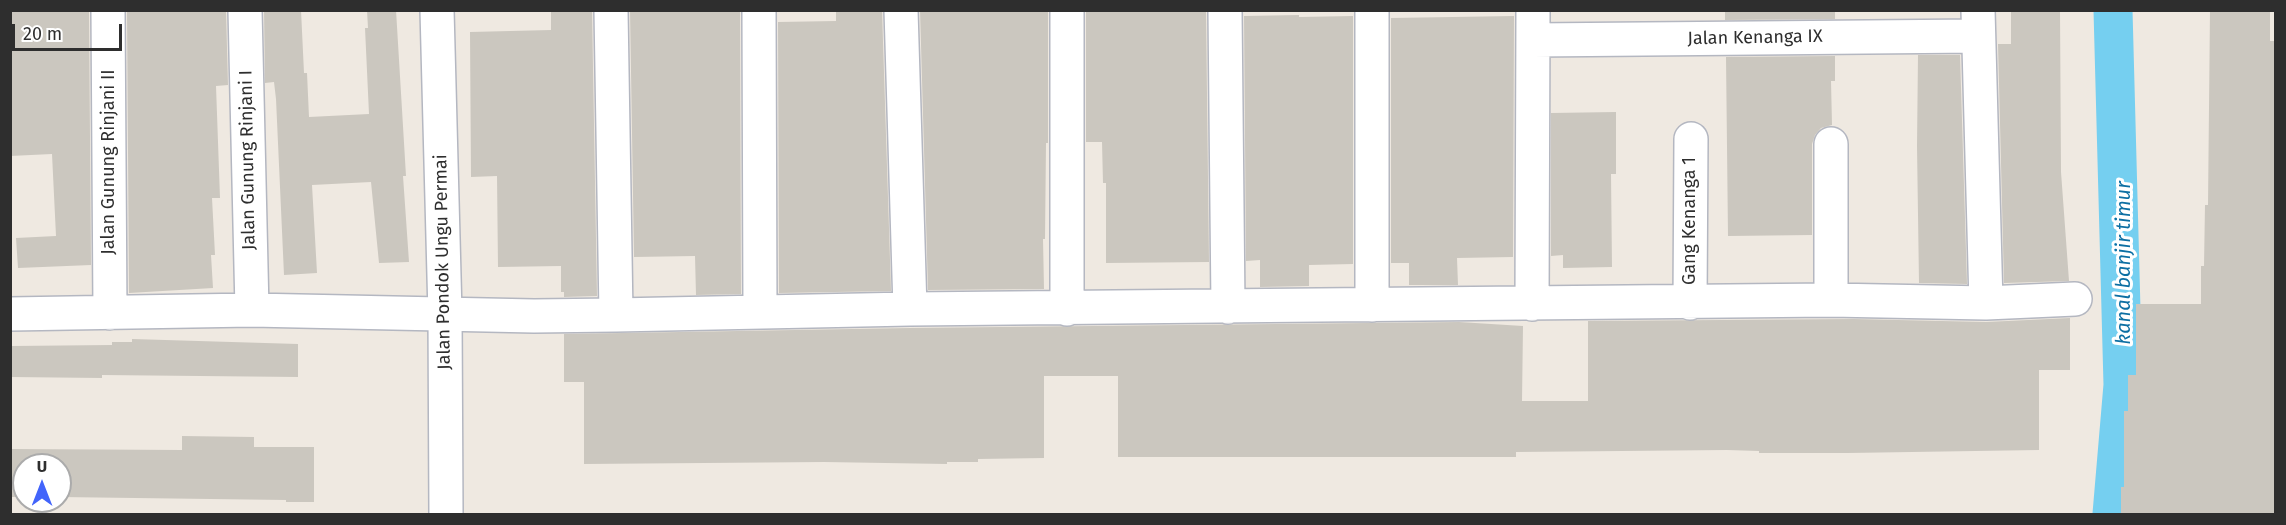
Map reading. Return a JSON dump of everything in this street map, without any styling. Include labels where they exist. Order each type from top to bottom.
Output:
[{"type":"street","name":"Jalan Gunung Rinjani II","points":[[108,10],[110,314]]},
{"type":"street","name":"Jalan Gunung Rinjani I","points":[[245,10],[252,310]]},
{"type":"street","name":"Jalan Pondok Ungu Permai","points":[[437,10],[445,314],[447,514]]},
{"type":"street","points":[[611,10],[616,315]]},
{"type":"street","points":[[759,10],[760,312]]},
{"type":"street","points":[[901,10],[910,309]]},
{"type":"street","points":[[1066,10],[1066,309]]},
{"type":"street","points":[[1225,10],[1228,307]]},
{"type":"street","points":[[1372,10],[1372,305]]},
{"type":"street","points":[[1978,23],[1986,303]]},
{"type":"street","name":"Jalan Kenanga IX","points":[[1533,25],[1978,23]]},
{"type":"street","points":[[1532,304],[1533,25]]},
{"type":"street","name":"Gang Kenanga 1","points":[[1690,303],[1691,139]]},
{"type":"street","points":[[1831,144],[1831,300]]},
{"type":"street","points":[[10,314],[252,310],[616,315],[910,309],[1831,300],[1986,303],[2075,299]]},
{"type":"building","points":[[10,10],[89,10],[91,265],[18,268],[16,238],[56,236],[52,154],[10,156]]},
{"type":"building","points":[[127,10],[226,10],[228,85],[216,86],[220,198],[212,198],[215,255],[211,255],[213,288],[129,293]]},
{"type":"building","points":[[264,10],[301,10],[309,117],[369,114],[365,28],[368,28],[367,10],[396,10],[409,262],[379,263],[371,182],[312,185],[317,273],[284,275],[276,99],[274,82],[265,83]]},
{"type":"building","points":[[551,10],[592,10],[597,296],[564,297],[564,292],[561,292],[561,266],[498,267],[497,176],[471,177],[470,32],[551,30]]},
{"type":"building","points":[[630,10],[740,10],[741,294],[696,295],[695,256],[634,257]]},
{"type":"building","points":[[836,10],[882,10],[891,291],[779,293],[778,22],[836,21]]},
{"type":"building","points":[[920,10],[1048,10],[1048,143],[1046,143],[1045,239],[1043,239],[1044,289],[928,290]]},
{"type":"building","points":[[1086,10],[1206,10],[1209,262],[1106,263],[1106,183],[1103,183],[1102,142],[1086,142]]},
{"type":"building","points":[[1725,10],[1835,10],[1835,19],[1725,20]]},
{"type":"building","points":[[2210,10],[2270,10],[2270,41],[2274,41],[2276,514],[2121,514],[2121,487],[2124,487],[2124,411],[2128,411],[2128,375],[2136,375],[2136,304],[2201,304],[2205,205],[2208,205]]},
{"type":"building","points":[[2060,11],[2061,172],[2069,281],[2004,283],[1998,44],[2011,44],[2011,12]]},
{"type":"building","points":[[1299,15],[1299,17],[1353,16],[1353,264],[1309,265],[1309,286],[1260,287],[1260,260],[1246,261],[1244,16]]},
{"type":"building","points":[[1514,16],[1513,257],[1457,258],[1458,285],[1409,285],[1409,263],[1391,263],[1391,18]]},
{"type":"building","points":[[1918,55],[1960,55],[1967,284],[1919,283]]},
{"type":"building","points":[[1835,56],[1835,81],[1831,81],[1832,125],[1821,128],[1812,144],[1812,235],[1728,236],[1726,57]]},
{"type":"building","points":[[1616,112],[1616,174],[1611,174],[1612,267],[1563,268],[1563,255],[1551,256],[1551,113]]},
{"type":"building","points":[[2070,318],[2070,370],[2039,370],[2039,450],[1848,453],[1759,453],[1759,451],[1727,450],[1516,452],[1516,457],[1118,457],[1118,376],[1044,376],[1044,458],[978,459],[978,462],[947,462],[947,464],[824,462],[584,464],[584,382],[564,382],[564,334],[1459,322],[1523,326],[1522,401],[1588,401],[1588,321],[1854,319],[1986,322]]},
{"type":"building","points":[[132,339],[298,344],[298,377],[102,375],[102,378],[11,377],[12,346],[112,345],[112,342],[132,342]]},
{"type":"building","points":[[182,436],[254,437],[254,447],[314,447],[314,502],[72,497],[72,453],[12,453],[12,497],[10,497],[10,449],[182,450]]},
{"type":"waterway","name":"kanal banjir timur","points":[[2112,514],[2123,385],[2113,10]]}]
